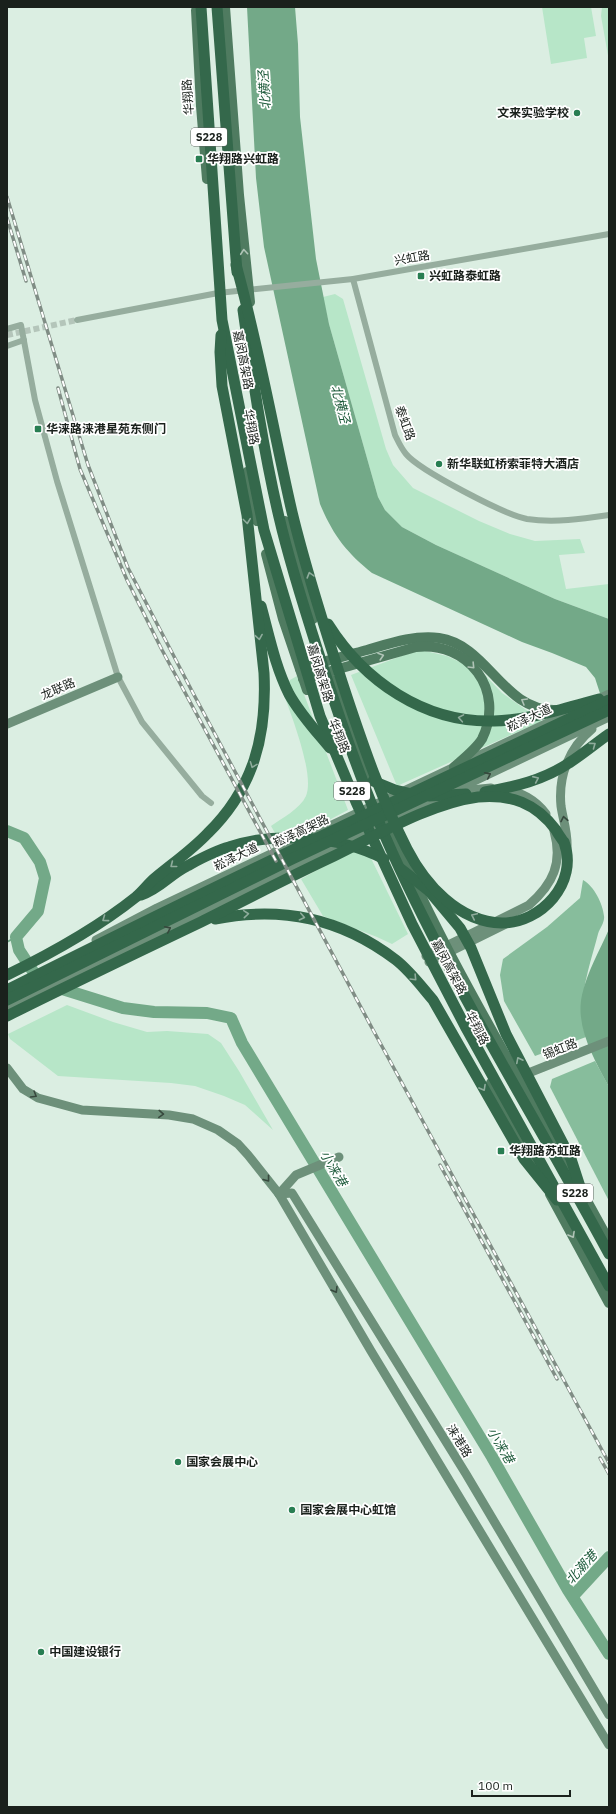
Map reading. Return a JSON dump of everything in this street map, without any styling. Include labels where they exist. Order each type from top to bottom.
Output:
[{"type":"highway","name":"嘉闵高架路","points":[[201,7],[222,320],[264,530],[320,716],[356,802],[412,924],[466,1026],[577,1226],[607,1286]]},
{"type":"highway","name":"嘉闵高架路","points":[[217,7],[236,265],[253,382],[279,517],[306,613],[338,713],[368,796],[424,920],[500,1060],[609,1254]]},
{"type":"highway","points":[[7,1016],[378,834],[392,828],[400,824],[428,811],[456,802],[478,797],[498,797],[518,801],[536,808],[550,822],[564,842],[567,861],[564,881],[555,898],[538,912],[521,920],[500,923],[479,919],[458,908],[441,896],[424,877],[401,837],[398,831],[395,824],[392,818],[381,793],[360,737],[321,613],[292,513],[252,324],[236,265]]},
{"type":"highway","points":[[7,975],[54,952],[88,932],[137,896],[155,878],[180,859],[209,832],[230,808],[250,771],[257,754],[263,725],[265,696],[247,515],[222,386],[220,352],[222,320]]},
{"type":"highway","points":[[255,584],[271,646],[289,694],[300,711],[338,759],[373,781],[395,790],[414,795],[435,796],[458,795],[515,787],[531,782],[568,763],[609,734]]},
{"type":"highway","points":[[321,613],[337,639],[362,669],[398,696],[437,712],[463,718],[494,721],[523,718],[609,695]]},
{"type":"highway","name":"崧泽高架路","points":[[7,990],[158,914],[609,700]]},
{"type":"highway","name":"崧泽高架路","points":[[7,1000],[292,859],[609,710]]},
{"type":"highway","points":[[137,896],[154,890],[183,867],[229,846],[281,838],[329,840],[358,848],[382,858],[412,877],[444,908],[460,928],[471,948],[506,1034],[571,1160],[591,1220]]},
{"type":"highway","points":[[200,922],[233,916],[264,913],[293,915],[324,921],[373,944],[397,961],[416,979],[433,1000],[524,1159],[577,1226]]},
{"type":"main road","name":"华翔路","points":[[196,7],[201,106],[218,292],[219,318],[230,384],[254,507],[283,620],[303,679],[353,805],[428,959],[511,1123],[607,1286],[609,1303]]},
{"type":"main road","name":"华翔路","points":[[225,7],[237,180],[257,380],[281,508],[326,661],[348,724],[402,859],[447,950],[609,1241]]},
{"type":"main road","points":[[300,669],[414,638],[440,638],[464,647],[477,657],[514,695],[524,702],[549,710],[575,710]]},
{"type":"main road","points":[[303,679],[416,647],[428,645],[454,652],[466,659],[477,670],[489,698],[489,710],[486,727],[481,740],[454,767]]},
{"type":"main road","name":"龙联路","points":[[7,724],[118,678]]},
{"type":"main road","name":"崧泽大道","points":[[7,985],[157,908],[609,695]]},
{"type":"main road","points":[[555,882],[564,872],[568,843],[561,805],[563,772],[570,755],[581,738],[605,719]]},
{"type":"main road","points":[[7,1007],[294,866],[605,719]]},
{"type":"main road","points":[[428,959],[533,911],[554,894],[555,870],[558,856],[556,839],[551,821],[533,800],[520,793],[499,787],[453,792]]},
{"type":"main road","name":"锡虹路","points":[[518,1077],[609,1041]]},
{"type":"main road","points":[[7,1068],[23,1089],[38,1098],[82,1110],[169,1115],[193,1119],[218,1130],[238,1144],[248,1155],[279,1194],[371,1351],[609,1745]]},
{"type":"main road","points":[[279,1194],[296,1174],[339,1157]]},
{"type":"main road","name":"涞港路","points":[[279,1194],[292,1193],[466,1474],[609,1715]]},
{"type":"street","name":"兴虹路","points":[[77,320],[218,292],[248,291],[353,279],[609,234]]},
{"type":"street","name":"泰虹路","points":[[353,279],[395,435],[405,454],[419,466],[436,476],[505,511],[525,518],[547,521],[572,520],[609,515]]},
{"type":"street","points":[[7,329],[21,325],[35,400],[57,481],[118,678],[142,722],[202,796],[211,803]]},
{"type":"street","points":[[7,346],[24,340]]},
{"type":"shaded area","points":[[542,7],[591,7],[596,36],[584,38],[587,58],[551,64]]},
{"type":"shaded area","points":[[602,7],[609,7],[609,61],[601,16]]},
{"type":"shaded area","points":[[335,294],[343,299],[386,449],[393,465],[413,488],[479,521],[510,534],[535,541],[580,539],[585,553],[559,555],[566,589],[609,584],[609,619],[555,599],[436,545],[402,527],[385,510],[378,497],[329,324],[323,297]]},
{"type":"shaded area","points":[[421,650],[447,656],[483,673],[502,693],[542,721],[397,786],[351,675]]},
{"type":"shaded area","points":[[297,676],[348,810],[282,845],[271,826],[300,805],[306,796],[308,786],[305,759],[283,692],[290,680]]},
{"type":"shaded area","points":[[364,844],[408,934],[392,944],[323,916],[301,879]]},
{"type":"shaded area","points":[[583,880],[591,886],[597,896],[602,906],[604,918],[598,934],[585,985],[582,1012],[586,1037],[535,1056],[504,1001],[500,975],[503,959],[547,927],[580,898]]},
{"type":"shaded area","points":[[67,1005],[113,1022],[147,1032],[167,1031],[208,1034],[221,1043],[273,1130],[245,1105],[195,1086],[171,1083],[58,1076],[10,1039],[8,1034]]},
{"type":"shaded area","points":[[595,1061],[609,1087],[609,1201],[550,1087],[552,1079]]},
{"type":"water","name":"北横泾","points":[[247,7],[295,7],[298,44],[300,117],[316,259],[329,324],[378,497],[385,510],[402,527],[436,545],[555,599],[609,619],[609,721],[595,678],[586,667],[522,642],[372,573],[355,558],[341,542],[330,525],[320,504],[264,247],[256,178]]},
{"type":"water","points":[[609,929],[609,1087],[587,1042],[581,1019],[581,1007],[584,986]]},
{"type":"waterway","name":"小涞港","points":[[7,831],[24,838],[40,862],[45,878],[38,911],[16,937],[19,950],[38,979],[59,988],[123,1008],[154,1012],[207,1013],[231,1018],[242,1043],[492,1457],[568,1590],[609,1654]]},
{"type":"waterway","points":[[7,942],[16,937]]},
{"type":"waterway","name":"北潮港","points":[[573,1596],[609,1557]]},
{"type":"tunnel","points":[[7,335],[77,320]]},
{"type":"railway","points":[[7,197],[88,465],[128,568],[372,1028],[609,1463]]},
{"type":"railway","points":[[7,218],[26,281]]},
{"type":"railway","points":[[58,388],[80,469],[127,580],[162,650],[276,861]]},
{"type":"railway","points":[[440,1165],[557,1379]]},
{"type":"railway","points":[[600,1458],[609,1474]]},
{"type":"place","name":"文来实验学校","points":[[577,113]]},
{"type":"place","name":"华翔路兴虹路","points":[[199,159]]},
{"type":"place","name":"兴虹路泰虹路","points":[[421,276]]},
{"type":"place","name":"华涞路涞港星苑东侧门","points":[[38,429]]},
{"type":"place","name":"新华联虹桥索菲特大酒店","points":[[439,464]]},
{"type":"place","name":"华翔路苏虹路","points":[[501,1151]]},
{"type":"place","name":"国家会展中心","points":[[178,1462]]},
{"type":"place","name":"国家会展中心虹馆","points":[[292,1510]]},
{"type":"place","name":"中国建设银行","points":[[41,1652]]}]
